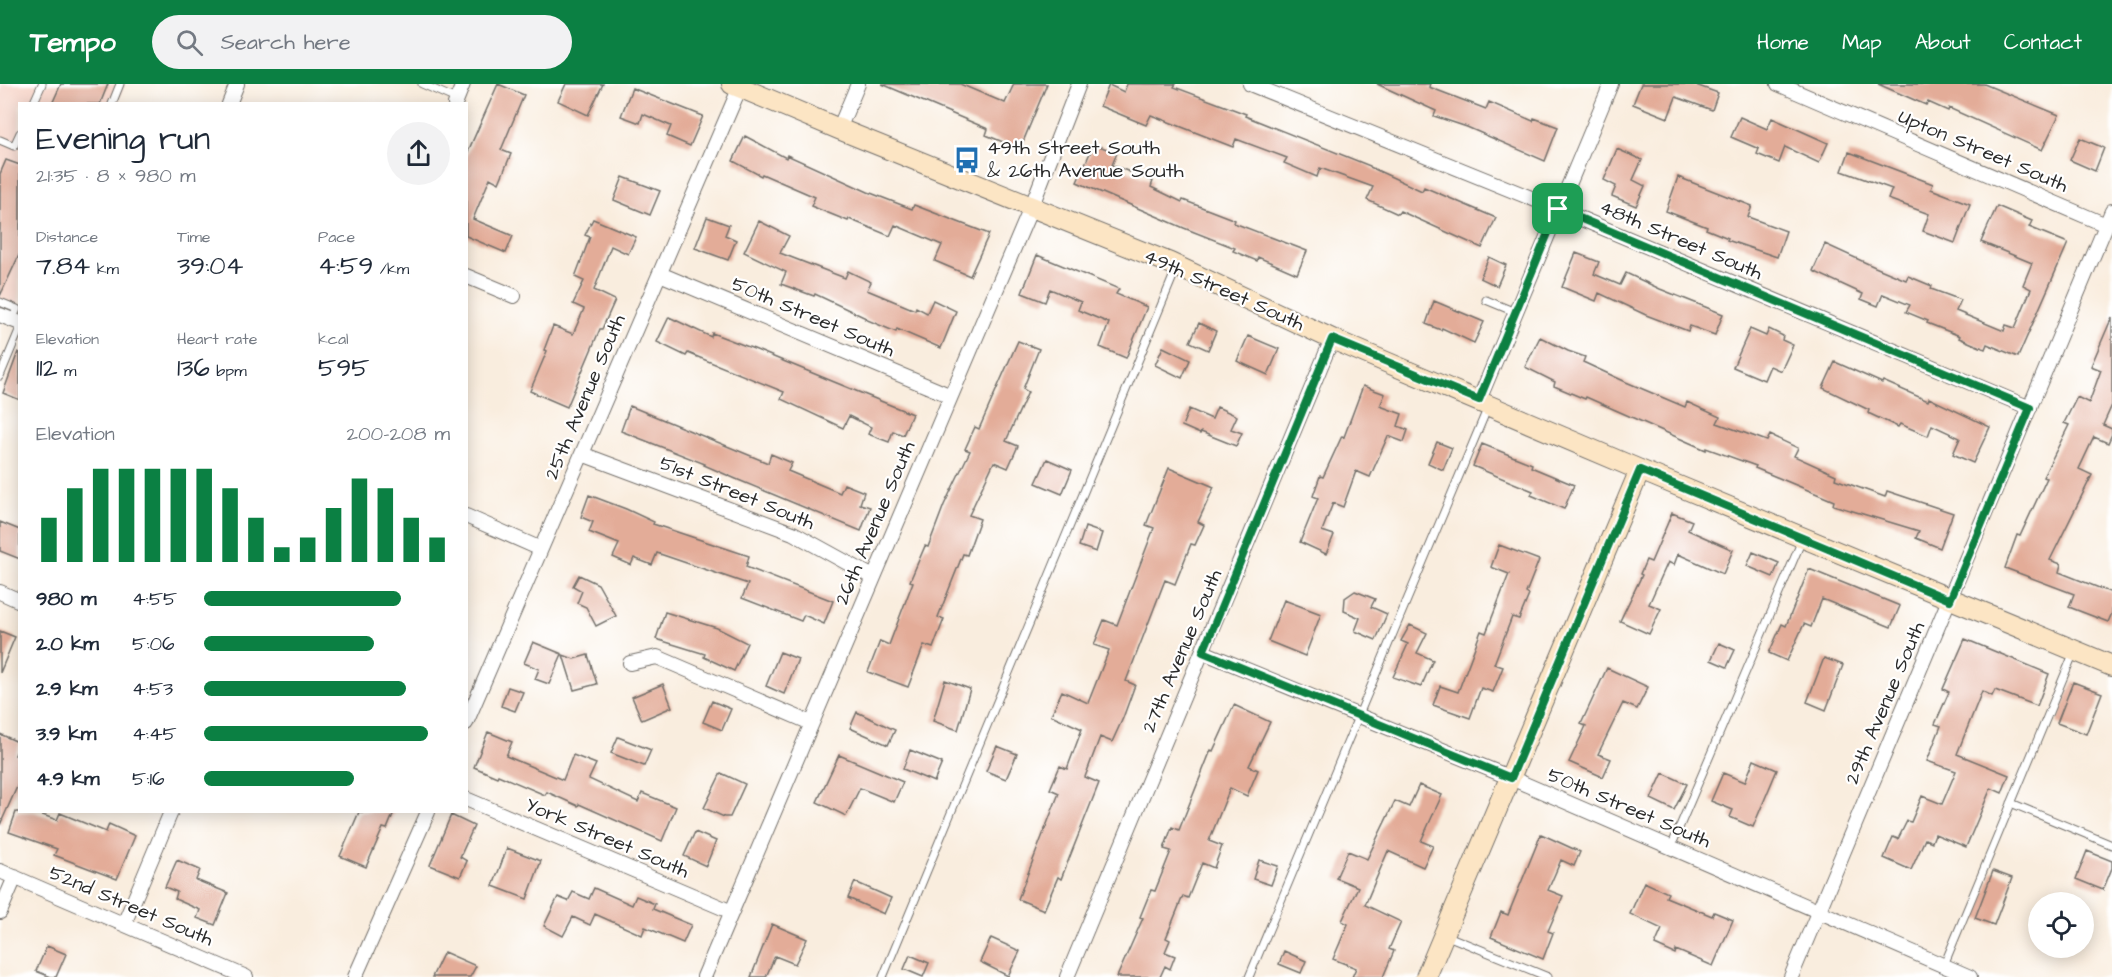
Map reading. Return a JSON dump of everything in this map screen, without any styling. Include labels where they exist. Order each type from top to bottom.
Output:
[{"type":"street","points":[[230,102],[237,84]]},
{"type":"street","points":[[456,101],[463,84]]},
{"type":"street","points":[[839,129],[858,84]]},
{"type":"street","name":"26th Avenue South","points":[[705,977],[1031,208],[1079,84]]},
{"type":"street","name":"48th Street South","points":[[1250,84],[1558,209],[2030,408]]},
{"type":"street","points":[[1484,402],[1515,312],[1611,84]]},
{"type":"street","name":"Upton Street South","points":[[1778,84],[2106,225]]},
{"type":"street","name":"49th Street South","points":[[736,86],[1178,267],[1332,339],[2112,666]]},
{"type":"street","name":"25th Avenue South","points":[[468,718],[660,274],[736,86]]},
{"type":"street","name":"29th Avenue South","points":[[1791,977],[2112,211]]},
{"type":"street","name":"50th Street South","points":[[660,274],[951,396]]},
{"type":"street","points":[[468,277],[514,296]]},
{"type":"street","name":"27th Avenue South","points":[[1067,977],[1332,339]]},
{"type":"street","name":"51st Street South","points":[[582,454],[793,533],[873,578]]},
{"type":"street","points":[[1426,977],[1640,470]]},
{"type":"street","points":[[468,517],[541,549]]},
{"type":"street","points":[[0,592],[18,600]]},
{"type":"street","name":"50th Street South","points":[[1203,652],[1511,778],[1971,977]]},
{"type":"street","points":[[630,663],[657,657],[811,723]]},
{"type":"street","name":"York Street South","points":[[468,800],[732,912]]},
{"type":"street","points":[[124,924],[171,813]]},
{"type":"street","points":[[355,977],[428,813]]},
{"type":"street","name":"52nd Street South","points":[[0,871],[246,977]]},
{"type":"street","points":[[0,912],[15,877]]},
{"type":"lane","points":[[34,102],[42,84]]},
{"type":"lane","points":[[113,102],[120,84]]},
{"type":"lane","points":[[422,84],[456,101]]},
{"type":"lane","points":[[0,140],[14,146],[18,137]]},
{"type":"lane","points":[[883,977],[1178,267]]},
{"type":"lane","points":[[1486,300],[1515,312]]},
{"type":"lane","points":[[0,302],[17,309],[0,376]]},
{"type":"lane","points":[[1249,977],[1358,716],[1484,402]]},
{"type":"lane","points":[[1671,847],[1803,537]]},
{"type":"lane","points":[[1944,966],[2074,650]]},
{"type":"lane","points":[[2011,803],[2112,845]]},
{"type":"lane","points":[[1444,934],[1548,977]]},
{"type":"shaded area","points":[[3,84],[125,84],[116,102],[18,102],[18,304],[15,312],[0,306],[0,93]]},
{"type":"building","points":[[61,84],[108,84],[101,102],[53,102]]},
{"type":"building","points":[[498,84],[524,95],[501,150],[511,154],[499,183],[490,178],[473,219],[513,236],[506,253],[468,237],[468,152]]},
{"type":"building","points":[[566,84],[603,84],[588,115],[558,101]]},
{"type":"building","points":[[882,84],[960,84],[1005,103],[1014,84],[1047,84],[1020,149],[986,135],[988,129]]},
{"type":"building","points":[[1127,84],[1176,84],[1174,87],[1246,114],[1245,116],[1370,166],[1422,191],[1424,187],[1496,218],[1482,248],[1400,211],[1398,214],[1367,200],[1373,187],[1320,168],[1317,177],[1284,163],[1287,158],[1236,139],[1233,147],[1151,115],[1146,125],[1100,106],[1109,85],[1124,92]]},
{"type":"building","points":[[1377,84],[1430,84],[1429,87],[1486,109],[1489,102],[1533,121],[1534,118],[1558,127],[1545,161],[1467,127],[1434,116],[1436,111]]},
{"type":"building","points":[[1641,84],[1693,84],[1718,93],[1712,110],[1676,97],[1668,118],[1633,104]]},
{"type":"building","points":[[1878,84],[1984,84],[2059,115],[2042,150],[1949,108],[1948,111],[1928,102],[1926,105]]},
{"type":"building","points":[[632,88],[703,116],[690,146],[667,136],[671,126],[643,114],[640,123],[621,116]]},
{"type":"building","points":[[1740,117],[1767,129],[1772,118],[1828,143],[1819,163],[1785,147],[1779,163],[1757,154],[1759,149],[1731,137]]},
{"type":"building","points":[[745,136],[786,158],[787,155],[868,192],[912,209],[914,205],[989,234],[970,276],[935,261],[942,245],[895,225],[890,236],[849,219],[848,221],[811,206],[815,197],[762,174],[761,176],[733,161]]},
{"type":"building","points":[[2080,138],[2104,148],[2095,171],[2070,160]]},
{"type":"building","points":[[1094,144],[1117,153],[1112,165],[1153,181],[1151,187],[1182,202],[1183,200],[1235,220],[1234,223],[1307,251],[1297,274],[1258,257],[1257,261],[1233,251],[1235,248],[1077,182]]},
{"type":"building","points":[[1617,149],[1642,160],[1633,180],[1645,186],[1636,206],[1612,196],[1616,186],[1604,180]]},
{"type":"building","points":[[1849,152],[1933,184],[1931,189],[1970,204],[1955,243],[1923,231],[1929,214],[1888,199],[1892,189],[1842,171]]},
{"type":"building","points":[[6,160],[18,164],[18,257],[0,296],[0,174]]},
{"type":"building","points":[[623,177],[660,191],[650,215],[614,200]]},
{"type":"building","points":[[1678,177],[1752,206],[1748,217],[1786,231],[1777,257],[1727,240],[1728,238],[1706,229],[1707,227],[1666,211]]},
{"type":"building","points":[[1997,206],[2032,221],[2029,227],[2068,243],[2018,357],[1987,344],[1985,349],[1959,338],[1960,336],[1906,312],[1910,305],[1883,294],[1878,306],[1861,299],[1863,294],[1813,271],[1825,244],[1906,280],[1908,276],[1932,286],[1931,289],[1961,300],[1956,311],[2004,331],[2006,325],[2015,328],[2031,289],[2023,285],[2032,263],[1981,242]]},
{"type":"building","points":[[707,217],[729,225],[725,235],[736,240],[728,260],[695,248]]},
{"type":"building","points":[[593,219],[636,237],[628,254],[611,246],[594,290],[615,300],[600,329],[567,407],[530,391],[547,351],[544,350],[553,326],[573,334],[584,309],[573,304],[584,281],[575,277],[590,237],[585,235]]},
{"type":"building","points":[[759,221],[789,236],[780,253],[845,278],[848,271],[871,282],[867,290],[915,310],[916,307],[927,313],[933,300],[956,311],[941,348],[897,329],[896,332],[865,319],[815,294],[814,296],[781,284],[786,272],[744,252]]},
{"type":"building","points":[[1576,253],[1599,262],[1594,274],[1620,285],[1626,273],[1723,314],[1715,335],[1690,326],[1688,331],[1599,293],[1596,301],[1562,287]]},
{"type":"building","points":[[1037,255],[1119,289],[1116,294],[1147,307],[1126,358],[1100,347],[1109,323],[1078,310],[1081,302],[1050,289],[1045,302],[1022,293]]},
{"type":"building","points":[[1489,257],[1506,265],[1497,286],[1480,278]]},
{"type":"building","points":[[1434,301],[1484,322],[1474,343],[1442,328],[1441,330],[1426,324]]},
{"type":"building","points":[[669,317],[711,337],[712,333],[754,349],[912,414],[903,435],[893,431],[889,442],[868,434],[871,427],[849,416],[843,428],[781,399],[784,392],[688,353],[686,356],[657,342]]},
{"type":"building","points":[[2112,317],[2112,405],[2103,425],[2112,429],[2112,434],[2108,443],[2094,437],[2079,469],[2092,475],[2050,560],[2061,564],[2059,572],[2112,593],[2112,613],[2108,622],[2069,607],[2074,594],[2005,568],[2017,535],[2020,536],[2047,478],[2043,477],[2069,425],[2064,423],[2077,397],[2089,403],[2101,370],[2091,366]]},
{"type":"building","points":[[1199,323],[1216,331],[1208,350],[1190,342]]},
{"type":"building","points":[[1750,329],[1766,336],[1769,329],[1783,336],[1782,340],[1793,345],[1781,371],[1770,366],[1764,380],[1733,367]]},
{"type":"building","points":[[1248,336],[1279,349],[1268,375],[1237,361]]},
{"type":"building","points":[[1540,337],[1585,357],[1583,362],[1626,382],[1685,407],[1687,402],[1720,417],[1717,423],[1767,441],[1770,435],[1798,448],[1794,456],[1836,475],[1835,479],[1885,497],[1887,491],[1953,513],[1940,548],[1916,538],[1919,531],[1833,505],[1834,501],[1755,468],[1756,466],[1706,448],[1706,450],[1586,397],[1585,399],[1554,386],[1555,382],[1525,367]]},
{"type":"building","points":[[1018,341],[1039,349],[1023,389],[1028,392],[1006,441],[1018,446],[1008,468],[994,462],[969,515],[980,519],[967,555],[963,554],[938,617],[944,619],[933,648],[924,645],[908,687],[868,672],[880,641],[889,645],[913,582],[910,581],[925,546],[928,547],[944,505],[970,451],[965,449],[975,427],[979,429]]},
{"type":"building","points":[[1163,347],[1190,360],[1182,378],[1155,365]]},
{"type":"building","points":[[18,352],[18,399],[3,393]]},
{"type":"building","points":[[1835,362],[1928,401],[1929,398],[1990,427],[1973,463],[1953,454],[1960,438],[1932,425],[1928,436],[1900,424],[1898,427],[1823,388]]},
{"type":"building","points":[[1363,386],[1385,394],[1380,406],[1402,414],[1398,426],[1408,430],[1404,442],[1388,436],[1370,477],[1356,471],[1343,507],[1333,503],[1322,531],[1334,535],[1326,554],[1300,542],[1318,498],[1313,496],[1320,476],[1323,477],[1342,436],[1344,437]]},
{"type":"building","points":[[630,406],[768,463],[771,454],[792,463],[788,471],[840,493],[844,484],[864,492],[860,504],[870,507],[861,531],[705,464],[621,431]]},
{"type":"building","points":[[1217,407],[1237,416],[1231,429],[1242,433],[1236,446],[1182,426],[1189,409],[1212,419]]},
{"type":"building","points":[[1437,442],[1452,448],[1443,470],[1428,463]]},
{"type":"building","points":[[1482,444],[1532,464],[1531,467],[1574,485],[1564,509],[1531,495],[1533,491],[1473,466]]},
{"type":"building","points":[[1047,459],[1072,470],[1062,494],[1036,483]]},
{"type":"building","points":[[1169,468],[1214,487],[1198,522],[1204,525],[1195,545],[1191,544],[1175,584],[1165,580],[1126,681],[1135,685],[1123,718],[1112,742],[1100,737],[1085,777],[1099,783],[1061,879],[1058,877],[1044,910],[1018,899],[1059,793],[1050,789],[1060,766],[1067,769],[1082,729],[1051,715],[1062,691],[1088,703],[1109,650],[1094,645],[1104,620],[1117,625],[1154,528],[1146,525]]},
{"type":"building","points":[[589,495],[626,509],[654,522],[653,524],[749,556],[746,567],[833,601],[824,624],[804,615],[801,621],[742,598],[748,584],[657,553],[652,565],[634,558],[631,565],[613,557],[619,544],[589,532],[593,522],[581,517]]},
{"type":"building","points":[[1672,513],[1692,521],[1688,530],[1733,550],[1723,574],[1678,554],[1674,565],[1668,562],[1649,604],[1661,609],[1649,634],[1620,621],[1642,575],[1640,574],[1646,560],[1651,562]]},
{"type":"building","points":[[0,522],[18,529],[18,558],[0,551]]},
{"type":"building","points":[[1085,527],[1102,533],[1096,552],[1079,546]]},
{"type":"building","points":[[1499,545],[1539,560],[1519,619],[1512,617],[1494,664],[1503,667],[1493,692],[1481,688],[1470,718],[1433,705],[1440,686],[1458,692],[1481,631],[1486,633],[1509,574],[1491,567]]},
{"type":"building","points":[[1753,552],[1779,563],[1773,577],[1747,566]]},
{"type":"building","points":[[1809,569],[1900,606],[1891,627],[1822,599],[1811,627],[1804,624],[1787,661],[1769,653],[1782,624],[1786,626]]},
{"type":"building","points":[[579,575],[598,584],[616,616],[596,626],[586,607],[577,603],[582,591],[573,586]]},
{"type":"building","points":[[1355,591],[1375,599],[1371,607],[1387,614],[1376,640],[1355,631],[1360,618],[1344,611],[1345,598]]},
{"type":"building","points":[[1284,600],[1321,614],[1305,656],[1268,641]]},
{"type":"building","points":[[665,612],[717,628],[747,643],[734,671],[704,657],[705,654],[656,639]]},
{"type":"building","points":[[1410,625],[1427,633],[1417,653],[1433,660],[1421,687],[1393,677],[1408,644],[1401,641]]},
{"type":"building","points":[[0,631],[15,637],[0,673]]},
{"type":"building","points":[[1965,639],[2049,674],[2037,706],[1995,690],[1992,696],[1982,691],[1957,754],[2009,775],[2002,793],[1991,788],[1966,847],[1935,834],[1932,842],[1925,839],[1911,870],[1884,858],[1893,837],[1898,839],[1907,821],[1911,822],[1922,796],[1942,804],[1956,771],[1927,761],[1941,726],[1935,724],[1949,692],[1943,689]]},
{"type":"building","points":[[533,642],[562,654],[549,684],[535,679],[539,669],[524,663]]},
{"type":"building","points":[[1719,643],[1735,650],[1727,667],[1711,660]]},
{"type":"building","points":[[780,652],[798,659],[784,694],[766,686]]},
{"type":"building","points":[[563,655],[574,659],[588,655],[597,684],[574,690]]},
{"type":"building","points":[[1824,658],[1843,665],[1826,710],[1807,702]]},
{"type":"building","points":[[1607,668],[1648,687],[1637,709],[1623,703],[1598,754],[1611,759],[1603,777],[1569,762],[1586,726],[1581,724]]},
{"type":"building","points":[[945,680],[970,689],[958,730],[933,721]]},
{"type":"building","points":[[2073,682],[2102,693],[2086,734],[2057,723]]},
{"type":"building","points":[[663,684],[672,707],[642,720],[632,697]]},
{"type":"building","points":[[508,687],[523,692],[515,711],[501,706]]},
{"type":"building","points":[[712,701],[731,709],[722,730],[703,722]]},
{"type":"building","points":[[1234,705],[1270,722],[1249,766],[1258,770],[1247,796],[1230,788],[1209,841],[1222,846],[1214,868],[1202,863],[1188,898],[1183,896],[1166,938],[1170,940],[1165,952],[1175,956],[1170,969],[1165,966],[1160,977],[1117,977],[1143,918],[1140,917],[1151,890],[1155,891],[1171,851],[1164,849],[1172,827],[1179,830],[1211,750],[1213,751]]},
{"type":"building","points":[[857,712],[895,730],[888,745],[850,728]]},
{"type":"building","points":[[488,732],[512,742],[506,756],[563,780],[573,755],[596,764],[589,779],[638,802],[642,793],[676,807],[662,841],[579,804],[578,806],[547,792],[545,795],[474,767]]},
{"type":"building","points":[[0,734],[18,742],[15,755],[18,756],[18,784],[0,825]]},
{"type":"building","points":[[618,737],[651,750],[644,766],[611,753]]},
{"type":"building","points":[[997,746],[1017,754],[1006,779],[986,771]]},
{"type":"building","points":[[910,750],[942,763],[934,782],[903,769]]},
{"type":"building","points":[[839,755],[903,782],[894,802],[860,788],[846,816],[817,802]]},
{"type":"building","points":[[1754,760],[1777,770],[1753,827],[1730,817],[1733,810],[1711,801],[1723,773],[1745,782]]},
{"type":"building","points":[[721,773],[745,784],[730,817],[724,817],[704,808]]},
{"type":"building","points":[[1663,773],[1687,784],[1674,810],[1651,799]]},
{"type":"building","points":[[1419,785],[1442,795],[1421,841],[1433,846],[1423,867],[1388,851],[1365,905],[1401,922],[1389,949],[1394,951],[1383,977],[1352,977],[1356,968],[1333,959],[1348,924],[1342,921],[1358,887],[1336,878],[1348,851],[1367,859],[1395,801],[1409,807]]},
{"type":"building","points":[[16,812],[37,813],[57,820],[60,813],[106,832],[109,824],[135,836],[117,879],[54,855],[57,849],[9,832]]},
{"type":"building","points":[[359,813],[394,813],[387,829],[383,828],[366,867],[340,856]]},
{"type":"building","points":[[451,815],[474,826],[460,857],[467,861],[460,877],[430,865]]},
{"type":"building","points":[[695,832],[716,841],[706,866],[684,856]]},
{"type":"building","points":[[1541,834],[1580,852],[1574,866],[1561,860],[1548,890],[1563,896],[1548,931],[1553,933],[1543,959],[1491,937],[1501,912],[1508,915]]},
{"type":"building","points":[[507,848],[541,861],[527,899],[493,886]]},
{"type":"building","points":[[2087,851],[2112,861],[2112,868],[2103,890],[2076,879]]},
{"type":"building","points":[[177,860],[200,870],[196,880],[228,893],[215,925],[197,918],[200,910],[175,899],[177,892],[165,887]]},
{"type":"building","points":[[1259,860],[1278,866],[1271,885],[1253,879]]},
{"type":"building","points":[[1993,871],[2012,878],[1994,925],[1975,918]]},
{"type":"building","points":[[855,882],[891,898],[884,914],[848,898]]},
{"type":"building","points":[[1644,882],[1668,893],[1666,897],[1712,916],[1714,912],[1733,920],[1713,966],[1676,950],[1675,954],[1655,945],[1662,929],[1630,914]]},
{"type":"building","points":[[594,888],[632,905],[636,896],[655,904],[653,909],[691,925],[683,943],[645,927],[642,935],[595,914],[590,925],[573,917],[563,936],[544,926],[558,897],[568,901],[573,892],[589,899]]},
{"type":"building","points":[[772,924],[807,939],[795,964],[775,956],[766,977],[751,977]]},
{"type":"building","points":[[991,938],[1020,951],[1008,976],[980,962]]},
{"type":"building","points":[[47,946],[66,954],[56,977],[36,971]]},
{"type":"building","points":[[1284,951],[1306,961],[1301,973],[1279,964]]},
{"type":"building","points":[[444,952],[476,966],[470,977],[432,977]]},
{"type":"building","points":[[910,955],[929,963],[923,977],[904,969]]},
{"type":"place","name":"49th Street South & 26th Avenue South","points":[[967,160]]},
{"type":"route","points":[[1558,209],[2030,408],[1950,600],[1640,470],[1511,778],[1203,652],[1332,339],[1479,400],[1558,209]]}]
